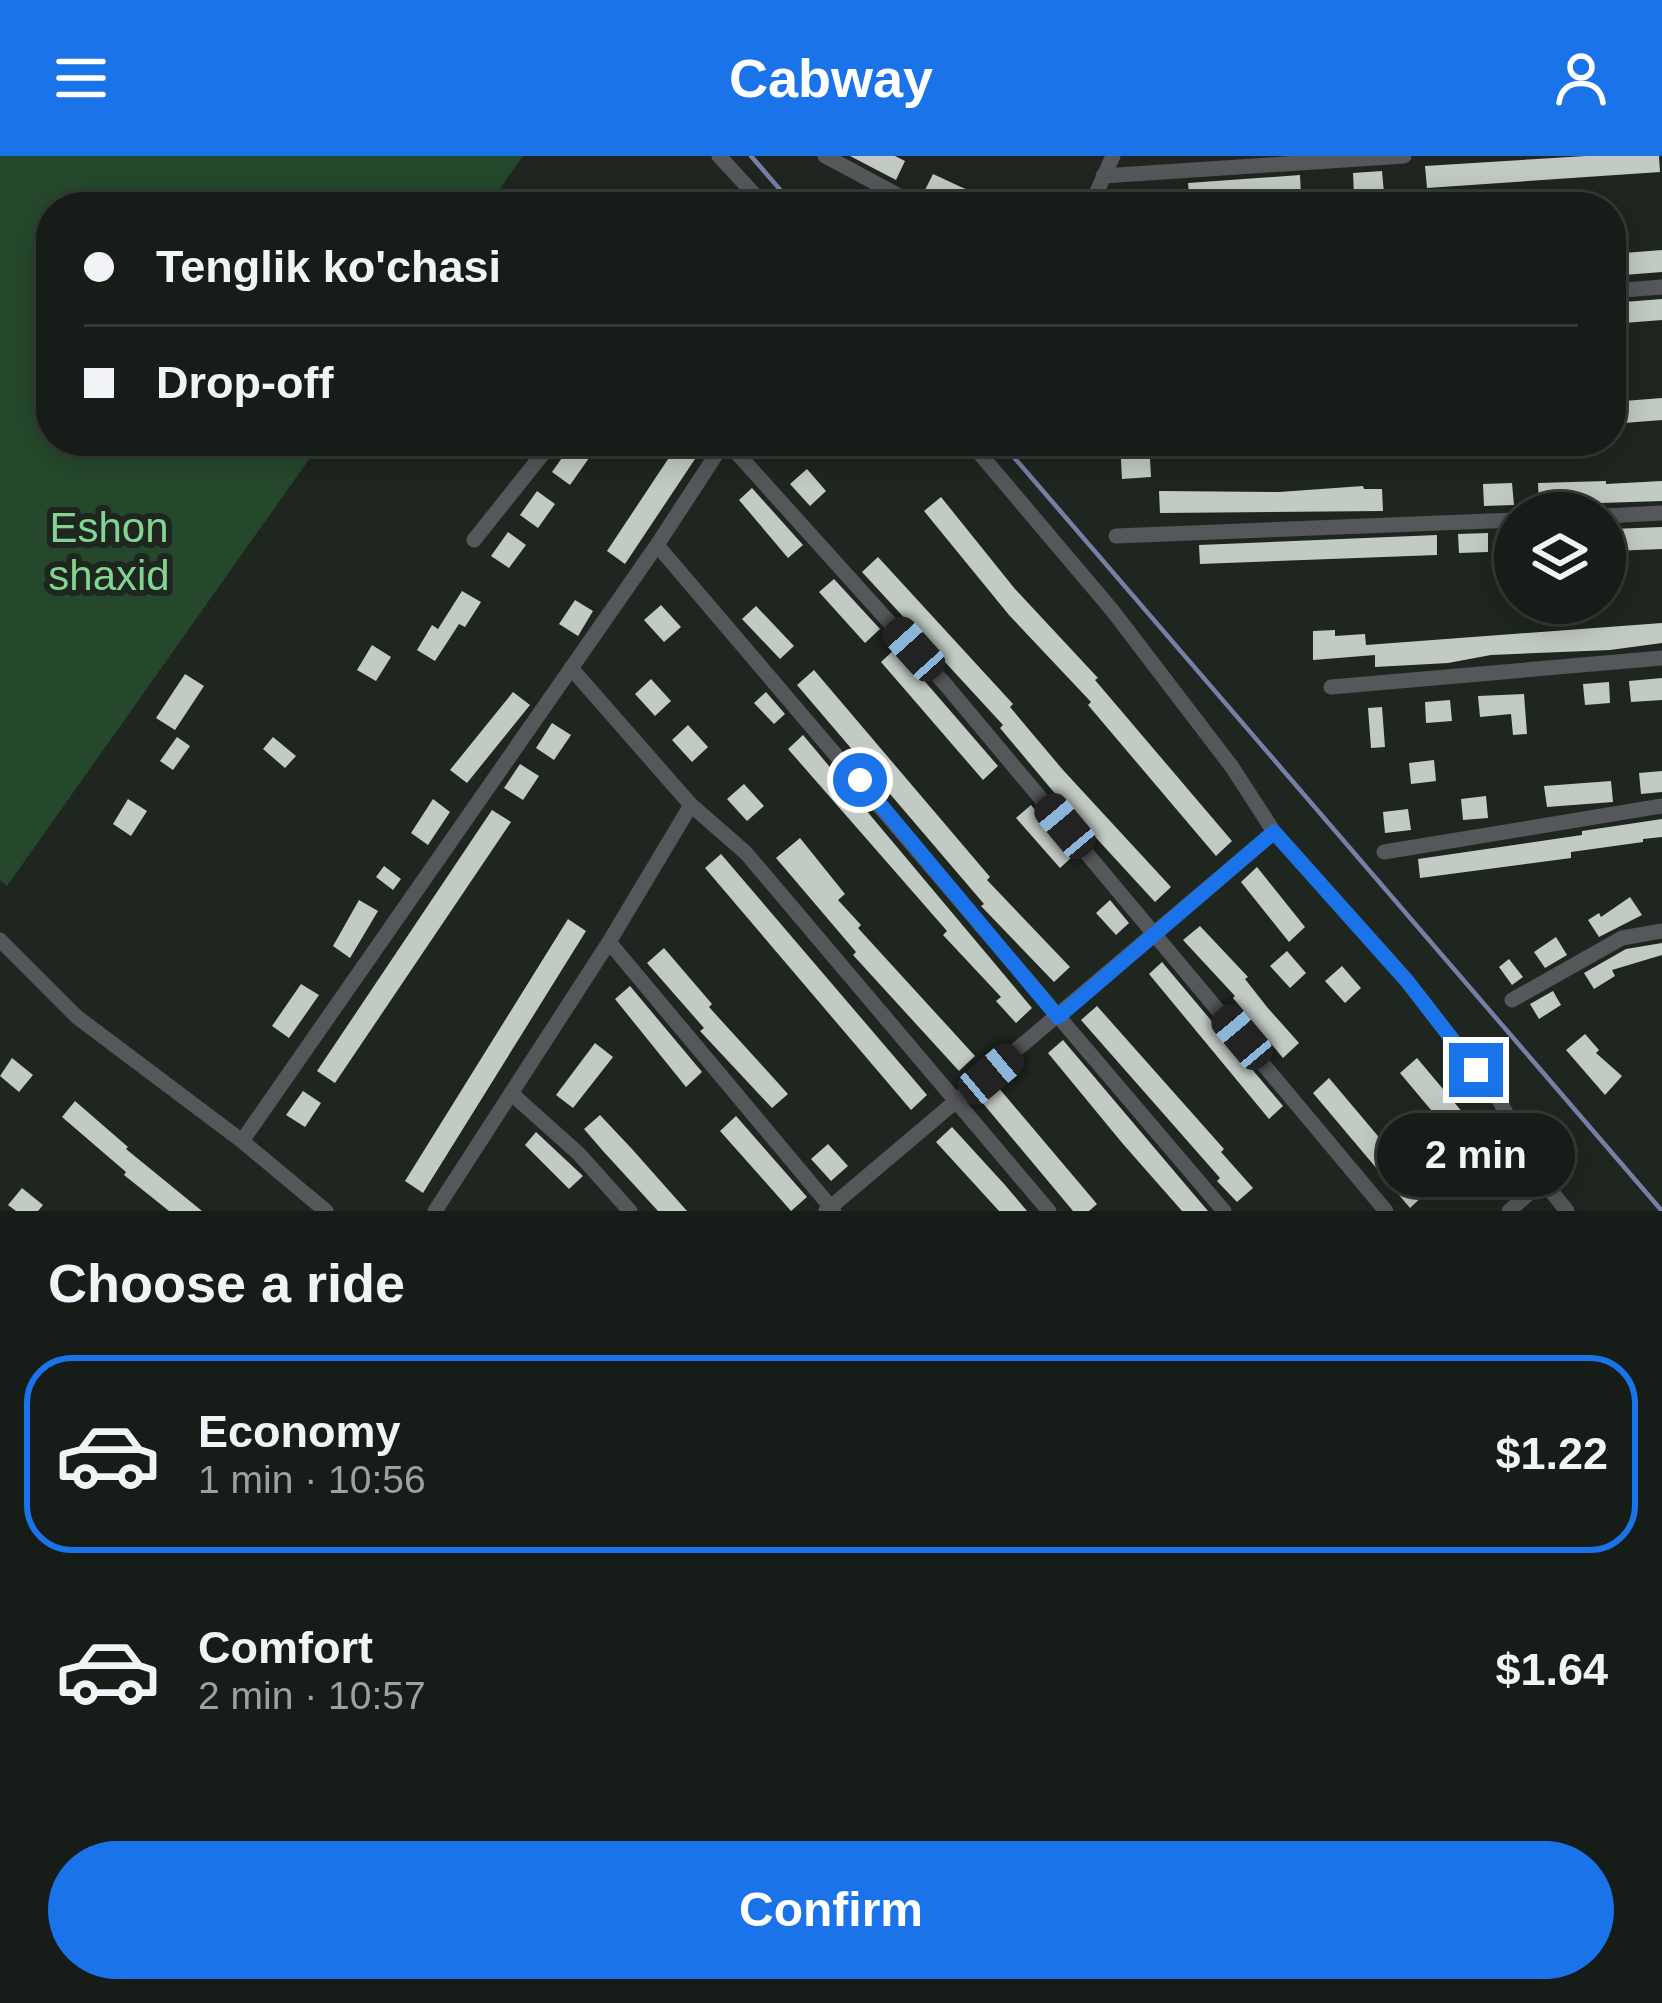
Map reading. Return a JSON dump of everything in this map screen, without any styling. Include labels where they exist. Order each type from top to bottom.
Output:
[{"type":"street","points":[[719,156],[751,191]]},
{"type":"street","points":[[825,156],[892,192]]},
{"type":"street","points":[[1096,192],[1112,156]]},
{"type":"street","points":[[1103,176],[1404,156]]},
{"type":"street","points":[[1626,290],[1662,287]]},
{"type":"street","points":[[474,540],[541,456]]},
{"type":"street","points":[[242,1141],[716,456]]},
{"type":"street","points":[[740,456],[945,684],[1386,1211]]},
{"type":"street","points":[[982,456],[1112,610],[1232,767],[1274,832],[1407,981],[1499,1100],[1543,1181],[1567,1211]]},
{"type":"street","points":[[1626,515],[1662,513]]},
{"type":"street","points":[[1116,536],[1494,521]]},
{"type":"street","points":[[657,545],[1224,1211]]},
{"type":"street","points":[[1331,687],[1662,658]]},
{"type":"street","points":[[571,668],[691,805],[746,853],[1049,1211]]},
{"type":"street","points":[[435,1211],[609,942],[691,805]]},
{"type":"street","points":[[1384,852],[1662,806]]},
{"type":"street","points":[[609,942],[830,1210],[1274,832]]},
{"type":"street","points":[[1512,1000],[1622,938],[1662,932]]},
{"type":"street","points":[[0,940],[77,1017],[326,1211]]},
{"type":"street","points":[[511,1093],[578,1154],[630,1211]]},
{"type":"street","points":[[1509,1211],[1543,1181]]},
{"type":"green space","name":"Eshon shaxid","points":[[0,156],[523,156],[498,192],[36,192],[36,456],[311,456],[7,886],[0,880]]},
{"type":"building","points":[[850,156],[895,156],[905,161],[896,180]]},
{"type":"building","points":[[1659,156],[1660,172],[1427,188],[1425,166]]},
{"type":"building","points":[[1382,171],[1384,192],[1354,192],[1353,173]]},
{"type":"building","points":[[933,174],[973,192],[924,192]]},
{"type":"building","points":[[1300,175],[1301,192],[1189,192],[1188,183]]},
{"type":"building","points":[[1662,250],[1662,272],[1626,275],[1626,253]]},
{"type":"building","points":[[1662,299],[1662,320],[1626,323],[1626,302]]},
{"type":"building","points":[[1662,398],[1662,420],[1626,423],[1626,401]]},
{"type":"building","points":[[563,456],[590,456],[570,485],[552,472]]},
{"type":"building","points":[[670,456],[697,456],[625,564],[607,551]]},
{"type":"building","points":[[1121,456],[1150,456],[1151,477],[1122,479]]},
{"type":"building","points":[[807,469],[826,491],[810,506],[790,484]]},
{"type":"building","points":[[1662,481],[1662,501],[1626,502],[1626,492],[1538,492],[1538,483]]},
{"type":"building","points":[[1512,483],[1513,492],[1494,492],[1494,506],[1484,506],[1483,484]]},
{"type":"building","points":[[752,488],[803,545],[788,558],[739,500]]},
{"type":"building","points":[[1382,489],[1383,511],[1160,513],[1159,491],[1279,492]]},
{"type":"building","points":[[537,491],[555,504],[538,528],[520,515]]},
{"type":"building","points":[[941,497],[1232,841],[1216,856],[1088,705],[1091,702],[1009,615],[924,511]]},
{"type":"building","points":[[1662,527],[1662,549],[1626,550],[1626,528]]},
{"type":"building","points":[[508,532],[526,545],[509,568],[491,556]]},
{"type":"building","points":[[1488,533],[1488,552],[1459,553],[1458,534]]},
{"type":"building","points":[[1437,535],[1437,555],[1200,564],[1199,545]]},
{"type":"building","points":[[878,557],[1171,887],[1155,902],[1052,790],[1000,728],[1003,725],[862,572]]},
{"type":"building","points":[[834,579],[880,629],[865,643],[819,592]]},
{"type":"building","points":[[462,591],[481,602],[465,627],[459,624],[435,661],[417,650],[432,625],[438,629]]},
{"type":"building","points":[[575,600],[593,611],[578,636],[559,624]]},
{"type":"building","points":[[661,605],[681,627],[664,642],[644,620]]},
{"type":"building","points":[[756,606],[794,646],[780,659],[742,619]]},
{"type":"building","points":[[1662,623],[1662,643],[1610,650],[1375,667],[1375,655],[1313,660],[1313,631],[1335,630],[1335,636],[1365,634],[1366,645]]},
{"type":"building","points":[[372,645],[391,657],[376,681],[357,670]]},
{"type":"building","points":[[896,648],[998,766],[983,780],[881,662]]},
{"type":"building","points":[[814,670],[990,877],[987,880],[1070,967],[1054,982],[981,906],[984,904],[797,685]]},
{"type":"building","points":[[185,674],[204,686],[175,730],[156,718]]},
{"type":"building","points":[[1662,678],[1662,700],[1631,702],[1629,681]]},
{"type":"building","points":[[651,679],[671,701],[655,716],[635,694]]},
{"type":"building","points":[[1609,682],[1610,703],[1585,705],[1583,684]]},
{"type":"building","points":[[513,692],[530,705],[467,783],[450,770]]},
{"type":"building","points":[[766,692],[785,714],[774,724],[754,703]]},
{"type":"building","points":[[1524,694],[1527,734],[1513,735],[1511,714],[1480,717],[1478,696]]},
{"type":"building","points":[[1450,700],[1452,721],[1426,723],[1425,702]]},
{"type":"building","points":[[1382,707],[1385,747],[1371,748],[1368,708]]},
{"type":"building","points":[[552,723],[571,735],[554,760],[536,748]]},
{"type":"building","points":[[688,725],[708,747],[692,762],[672,740]]},
{"type":"building","points":[[803,735],[1032,1008],[1016,1023],[996,1001],[1001,997],[943,935],[947,931],[788,749]]},
{"type":"building","points":[[177,737],[190,746],[173,770],[160,761]]},
{"type":"building","points":[[273,737],[296,756],[285,768],[263,749]]},
{"type":"building","points":[[1434,760],[1436,781],[1411,784],[1409,763]]},
{"type":"building","points":[[520,764],[539,776],[523,800],[504,788]]},
{"type":"building","points":[[1662,771],[1662,792],[1641,794],[1639,773]]},
{"type":"building","points":[[1611,781],[1613,802],[1547,807],[1544,786]]},
{"type":"building","points":[[744,784],[764,806],[747,821],[727,799]]},
{"type":"building","points":[[1486,796],[1488,818],[1463,820],[1461,799]]},
{"type":"building","points":[[128,799],[147,811],[131,836],[113,824]]},
{"type":"building","points":[[433,799],[450,812],[428,845],[411,833]]},
{"type":"building","points":[[1031,805],[1073,856],[1060,868],[1016,818]]},
{"type":"building","points":[[1408,809],[1411,830],[1385,833],[1383,812]]},
{"type":"building","points":[[492,810],[511,822],[335,1083],[317,1071]]},
{"type":"building","points":[[1662,819],[1662,837],[1643,842],[1571,852],[1571,858],[1420,878],[1418,859]]},
{"type":"building","points":[[800,838],[845,894],[838,900],[861,925],[858,928],[975,1056],[959,1071],[853,955],[856,952],[776,858]]},
{"type":"building","points":[[721,854],[927,1095],[911,1110],[705,868]]},
{"type":"building","points":[[384,866],[401,879],[393,890],[376,877]]},
{"type":"building","points":[[1257,867],[1305,927],[1289,942],[1241,882]]},
{"type":"building","points":[[1630,897],[1642,915],[1599,937],[1588,920],[1599,913],[1601,917]]},
{"type":"building","points":[[359,900],[378,911],[350,958],[333,946]]},
{"type":"building","points":[[1110,900],[1129,923],[1116,935],[1096,913]]},
{"type":"building","points":[[568,919],[586,931],[423,1193],[405,1181]]},
{"type":"building","points":[[1200,926],[1248,977],[1245,979],[1299,1043],[1283,1058],[1183,940]]},
{"type":"building","points":[[1556,937],[1567,955],[1545,968],[1534,952]]},
{"type":"building","points":[[1662,943],[1662,955],[1612,970],[1615,976],[1594,989],[1584,973],[1626,949]]},
{"type":"building","points":[[664,948],[712,1004],[709,1007],[788,1094],[772,1108],[700,1031],[704,1028],[647,963]]},
{"type":"building","points":[[1287,951],[1306,973],[1290,988],[1270,966]]},
{"type":"building","points":[[1509,959],[1523,977],[1512,985],[1499,967]]},
{"type":"building","points":[[1162,962],[1283,1106],[1269,1119],[1149,974]]},
{"type":"building","points":[[1342,966],[1361,988],[1345,1003],[1325,981]]},
{"type":"building","points":[[301,984],[319,995],[289,1038],[272,1026]]},
{"type":"building","points":[[630,986],[702,1072],[686,1087],[615,999]]},
{"type":"building","points":[[1553,991],[1561,1005],[1539,1019],[1530,1004]]},
{"type":"building","points":[[1097,1006],[1253,1188],[1237,1202],[1081,1020]]},
{"type":"building","points":[[1585,1034],[1599,1050],[1596,1053],[1622,1076],[1605,1095],[1566,1050]]},
{"type":"building","points":[[1063,1040],[1208,1211],[1182,1211],[1123,1144],[1048,1053]]},
{"type":"building","points":[[595,1043],[613,1057],[573,1108],[556,1095]]},
{"type":"building","points":[[12,1058],[33,1075],[19,1092],[0,1076]]},
{"type":"building","points":[[1417,1058],[1515,1175],[1498,1190],[1400,1073]]},
{"type":"building","points":[[1329,1078],[1426,1193],[1410,1208],[1313,1093]]},
{"type":"building","points":[[998,1087],[1097,1204],[1089,1211],[1073,1211],[981,1101]]},
{"type":"building","points":[[303,1091],[321,1103],[305,1127],[286,1115]]},
{"type":"building","points":[[75,1101],[202,1211],[169,1211],[124,1175],[62,1117]]},
{"type":"building","points":[[600,1115],[687,1211],[658,1211],[603,1151],[584,1129]]},
{"type":"building","points":[[736,1116],[807,1197],[791,1211],[720,1131]]},
{"type":"building","points":[[952,1127],[1027,1211],[999,1211],[936,1142]]},
{"type":"building","points":[[536,1132],[583,1176],[569,1189],[525,1145]]},
{"type":"building","points":[[828,1144],[848,1166],[831,1181],[811,1159]]},
{"type":"building","points":[[22,1188],[43,1205],[38,1211],[16,1211],[8,1205]]},
{"type":"waterway","points":[[751,156],[782,192]]},
{"type":"waterway","points":[[1013,456],[1662,1211]]},
{"type":"route","points":[[860,780],[1058,1017],[1274,832],[1407,981],[1476,1070]]}]
